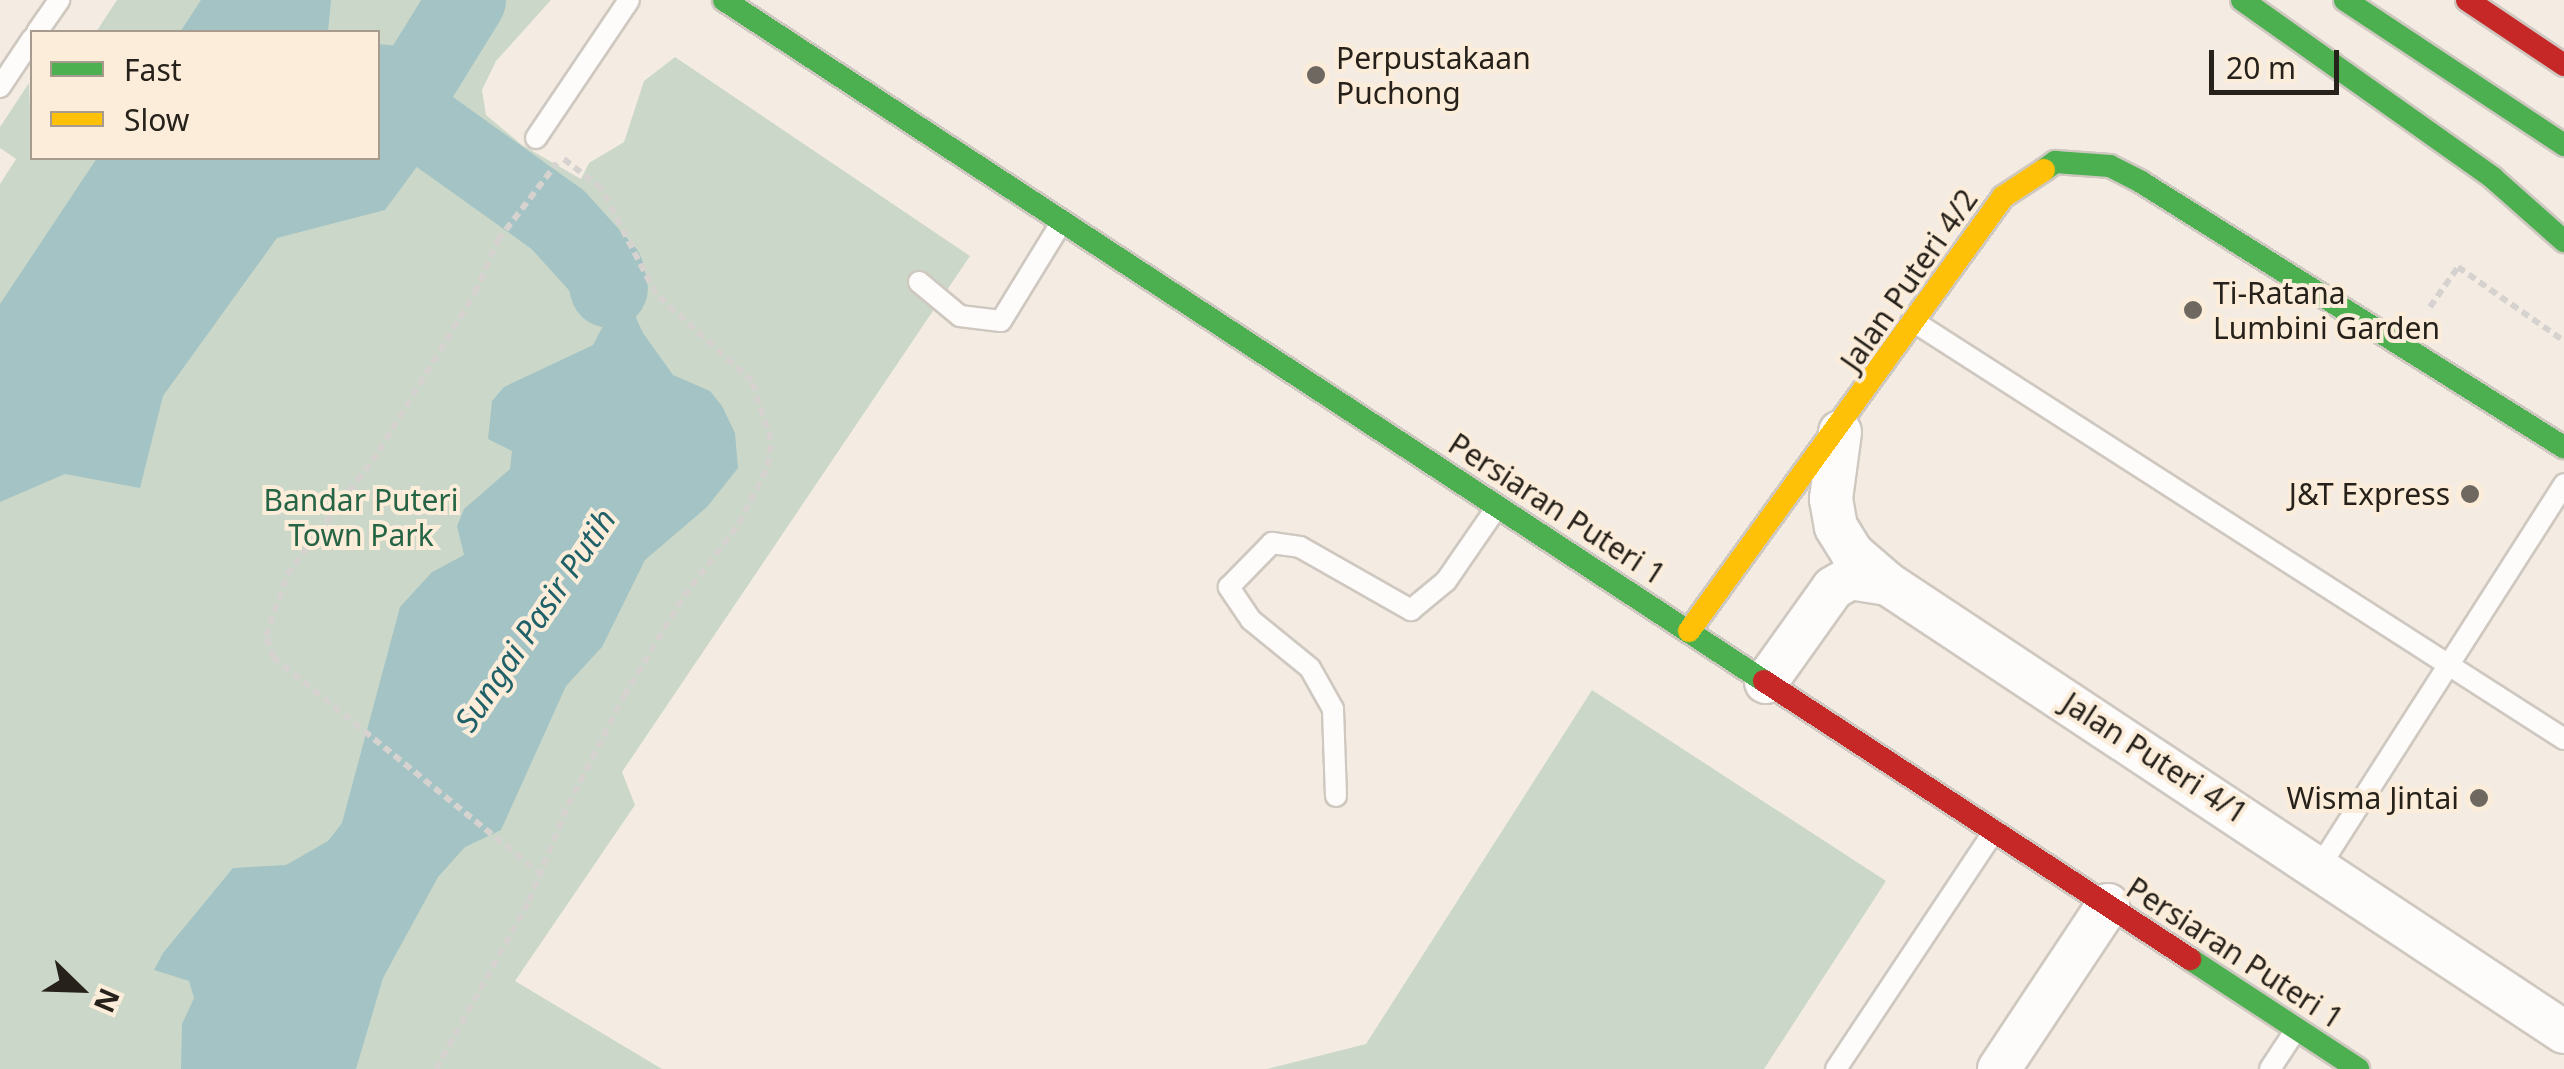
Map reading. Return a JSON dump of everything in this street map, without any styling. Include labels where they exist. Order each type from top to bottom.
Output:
[{"type":"main road","name":"Persiaran Puteri 1","points":[[724,0],[2358,1069]]},
{"type":"main road","points":[[2242,0],[2493,178],[2564,241]]},
{"type":"main road","points":[[2344,0],[2564,146]]},
{"type":"main road","points":[[2466,0],[2564,65]]},
{"type":"main road","name":"Jalan Puteri 4/2","points":[[1690,632],[1840,432],[2003,197],[2055,162],[2079,160],[2141,182],[2564,447]]},
{"type":"main road","points":[[2493,178],[2564,211]]},
{"type":"street","name":"Jalan Puteri 4/1","points":[[1840,432],[1831,499],[1836,527],[1852,552],[1888,584],[2320,866],[2564,1032]]},
{"type":"street","points":[[1766,682],[1833,588],[1850,578],[1888,584]]},
{"type":"street","points":[[1999,1069],[2108,906]]},
{"type":"lane","points":[[38,30],[59,0]]},
{"type":"lane","points":[[536,138],[629,0]]},
{"type":"lane","points":[[0,87],[30,43]]},
{"type":"lane","points":[[919,282],[960,316],[1000,321],[1062,221]]},
{"type":"lane","points":[[1916,322],[2564,740]]},
{"type":"lane","points":[[2320,866],[2564,484]]},
{"type":"lane","points":[[1336,796],[1333,709],[1310,668],[1251,620],[1229,587],[1272,543],[1300,547],[1411,610],[1446,581],[1498,506]]},
{"type":"lane","points":[[1836,1069],[1994,831]]},
{"type":"lane","points":[[2270,1069],[2296,1029]]},
{"type":"path","points":[[436,1069],[542,875],[568,804],[624,696],[684,596],[754,497],[771,440],[752,382],[656,294],[601,188],[536,138]]},
{"type":"path","points":[[542,875],[274,658],[266,636],[272,603],[436,362],[498,240],[549,173]]},
{"type":"path","points":[[2458,267],[2564,341]]},
{"type":"green space","name":"Bandar Puteri Town Park","points":[[117,0],[551,0],[496,61],[482,90],[486,115],[522,145],[581,179],[589,163],[624,142],[644,81],[675,57],[970,256],[622,772],[635,805],[515,981],[662,1069],[0,1069],[0,184],[16,159],[0,148],[0,127],[29,83],[30,160],[380,160],[380,30],[97,30]]},
{"type":"green space","points":[[1592,690],[1886,881],[1764,1069],[1267,1069],[1366,1044]]},
{"type":"water","points":[[201,0],[331,0],[328,30],[181,30]]},
{"type":"water","points":[[452,0],[494,0],[436,96],[506,163],[488,190],[427,153],[385,210],[277,238],[163,396],[140,488],[65,474],[0,502],[0,304],[96,160],[380,160],[380,44],[422,48]]},
{"type":"water","points":[[555,198],[597,232],[643,333],[673,375],[710,391],[722,406],[735,433],[738,468],[707,507],[645,560],[602,647],[566,686],[501,830],[465,847],[438,877],[383,978],[356,1069],[181,1069],[182,1024],[194,998],[189,981],[154,970],[163,953],[233,868],[286,865],[328,841],[342,823],[400,607],[432,572],[464,555],[457,526],[464,509],[510,469],[512,451],[488,439],[492,401],[504,387],[593,345],[603,326],[586,271],[537,220]]},
{"type":"waterway","name":"Sungai Pasir Putih","points":[[467,0],[407,97],[418,120],[558,220],[605,272],[609,289]]},
{"type":"traffic: fast","points":[[724,0],[1764,681]]},
{"type":"traffic: fast","points":[[2242,0],[2493,178],[2564,241]]},
{"type":"traffic: fast","points":[[2345,0],[2564,145]]},
{"type":"traffic: fast","points":[[2044,170],[2055,162],[2110,166],[2141,182],[2564,447]]},
{"type":"traffic: fast","points":[[2190,959],[2358,1069]]},
{"type":"traffic: slow","points":[[1689,631],[2003,197],[2044,170]]},
{"type":"traffic: jam","points":[[2467,0],[2564,65]]},
{"type":"traffic: jam","points":[[1764,681],[2190,959]]},
{"type":"place","name":"Perpustakaan Puchong","points":[[1316,75]]},
{"type":"place","name":"Ti-Ratana Lumbini Garden","points":[[2193,310]]},
{"type":"place","name":"J&T Express","points":[[2470,494]]},
{"type":"place","name":"Wisma Jintai","points":[[2479,798]]}]
